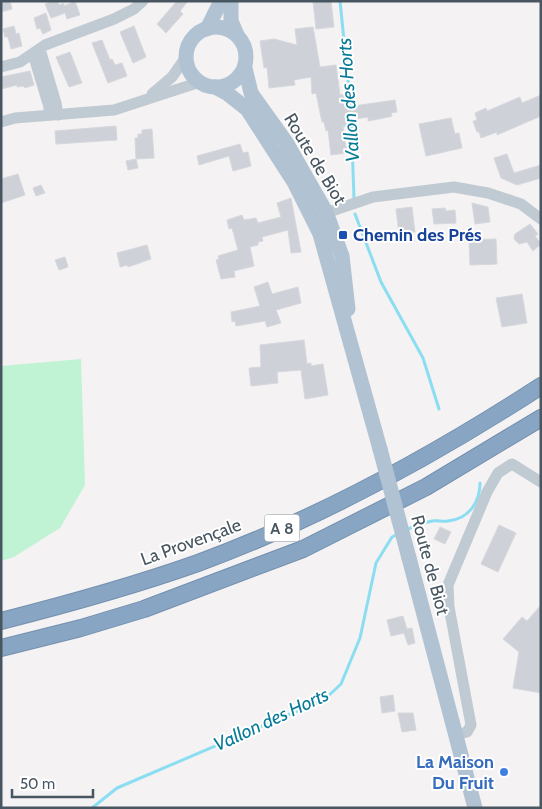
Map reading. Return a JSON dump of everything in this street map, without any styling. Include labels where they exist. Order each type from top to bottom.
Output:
[{"type":"highway","name":"La Provençale","points":[[1,621],[67,605],[133,585],[260,538],[328,507],[395,472],[492,418],[541,386]]},
{"type":"highway","name":"A 8","points":[[1,648],[144,610],[303,549],[426,487],[541,418]]},
{"type":"main road","points":[[206,29],[220,1]]},
{"type":"main road","points":[[231,1],[231,21],[246,50],[245,68],[233,82],[224,86],[215,87],[200,82],[193,75],[186,57],[192,40],[198,33],[206,29],[223,28],[237,35]]},
{"type":"main road","name":"Route de Biot","points":[[245,68],[251,93],[286,142],[320,215],[320,234],[349,333],[475,808]]},
{"type":"main road","name":"Route de Biot","points":[[215,87],[228,94],[247,109],[294,182],[320,215]]},
{"type":"street","points":[[1,67],[20,62],[45,45],[121,16],[144,1]]},
{"type":"street","points":[[37,51],[49,108],[54,115]]},
{"type":"street","points":[[146,98],[172,77],[186,57]]},
{"type":"street","points":[[1,122],[15,118],[114,110],[146,98],[200,82]]},
{"type":"street","points":[[320,215],[373,197],[454,187],[488,193],[521,204],[541,219]]},
{"type":"street","points":[[456,735],[467,732],[471,725],[449,607],[448,585],[487,492],[498,472],[512,464],[541,482]]},
{"type":"green space","points":[[81,359],[85,485],[60,528],[14,557],[1,561],[1,366]]},
{"type":"building","points":[[1,1],[10,1],[12,9],[1,12]]},
{"type":"building","points":[[58,1],[59,5],[64,3],[64,6],[75,1],[80,15],[67,19],[65,13],[51,18],[45,4]]},
{"type":"building","points":[[177,1],[188,1],[180,11],[183,14],[166,33],[157,24]]},
{"type":"building","points":[[313,1],[331,1],[334,27],[316,29]]},
{"type":"building","points":[[46,13],[51,30],[43,34],[40,28],[37,29],[34,18]]},
{"type":"building","points":[[14,26],[16,34],[19,33],[22,46],[11,49],[8,37],[5,37],[3,29]]},
{"type":"building","points":[[134,26],[146,57],[133,63],[120,32]]},
{"type":"building","points":[[313,27],[320,67],[336,65],[340,95],[346,94],[347,107],[395,100],[397,112],[391,113],[392,116],[368,121],[368,117],[349,120],[349,126],[343,127],[347,153],[331,155],[328,130],[326,131],[324,122],[322,122],[316,93],[312,94],[311,77],[294,80],[295,85],[269,88],[267,67],[264,68],[260,41],[274,39],[297,45],[295,29]]},
{"type":"building","points":[[102,40],[110,60],[112,59],[115,65],[122,63],[127,76],[108,83],[92,43]]},
{"type":"building","points":[[70,52],[82,83],[69,87],[56,57]]},
{"type":"building","points":[[30,71],[34,85],[25,88],[24,86],[17,87],[17,85],[1,89],[1,77]]},
{"type":"building","points":[[541,95],[541,116],[497,135],[497,132],[481,138],[479,132],[477,132],[473,121],[477,120],[475,113],[486,108],[487,111],[520,97],[522,103]]},
{"type":"building","points":[[451,118],[455,134],[459,133],[462,148],[426,156],[419,124]]},
{"type":"building","points":[[116,126],[117,140],[56,144],[55,131]]},
{"type":"building","points":[[152,129],[154,158],[136,159],[135,138],[138,138],[138,134],[142,134],[142,130]]},
{"type":"building","points":[[240,144],[243,153],[248,152],[251,166],[233,171],[229,156],[199,165],[197,156]]},
{"type":"building","points":[[507,154],[514,173],[541,165],[541,178],[517,185],[501,178],[494,158]]},
{"type":"building","points":[[136,159],[138,168],[128,170],[126,161]]},
{"type":"building","points":[[18,174],[25,195],[1,203],[1,179]]},
{"type":"building","points":[[41,185],[45,193],[36,196],[33,188]]},
{"type":"building","points":[[291,198],[301,252],[291,253],[288,230],[262,237],[263,241],[258,242],[258,245],[250,247],[254,266],[234,271],[235,277],[221,279],[216,260],[219,259],[218,256],[238,250],[232,228],[229,229],[227,220],[242,215],[244,220],[256,218],[258,223],[281,217],[277,203]]},
{"type":"building","points":[[472,203],[488,207],[490,222],[475,224]]},
{"type":"building","points":[[412,207],[415,232],[399,234],[396,209]]},
{"type":"building","points":[[445,208],[446,211],[455,210],[456,223],[434,224],[432,209]]},
{"type":"building","points":[[530,224],[538,234],[535,236],[541,244],[533,251],[527,242],[519,244],[514,239],[515,234]]},
{"type":"building","points":[[496,239],[497,264],[470,265],[469,240]]},
{"type":"building","points":[[147,245],[151,259],[128,267],[127,265],[120,267],[117,253]]},
{"type":"building","points":[[65,257],[68,267],[59,270],[55,260]]},
{"type":"building","points":[[268,282],[272,294],[298,287],[301,303],[276,310],[281,323],[267,327],[265,321],[236,326],[235,321],[232,322],[231,312],[260,306],[254,287]]},
{"type":"building","points":[[522,294],[527,323],[502,327],[496,298]]},
{"type":"building","points":[[304,340],[307,364],[311,363],[311,366],[323,364],[328,395],[305,399],[301,370],[277,372],[278,383],[251,386],[249,368],[261,367],[260,345]]},
{"type":"building","points":[[499,525],[516,533],[498,572],[481,564]]},
{"type":"building","points":[[440,527],[451,532],[445,544],[434,539]]},
{"type":"building","points":[[541,605],[541,693],[513,688],[519,652],[503,639],[522,617],[527,621]]},
{"type":"building","points":[[403,616],[407,629],[412,628],[415,643],[408,645],[404,633],[391,636],[387,620]]},
{"type":"building","points":[[393,695],[395,711],[382,713],[380,697]]},
{"type":"building","points":[[398,713],[413,713],[416,730],[402,732]]},
{"type":"waterway","name":"Vallon des Horts","points":[[340,1],[351,110]]},
{"type":"waterway","name":"Vallon des Horts","points":[[351,116],[354,198]]},
{"type":"waterway","name":"Vallon des Horts","points":[[355,214],[381,282],[423,358],[439,409]]},
{"type":"waterway","name":"Vallon des Horts","points":[[406,530],[432,521],[448,521],[462,517],[475,503],[480,483]]},
{"type":"waterway","name":"Vallon des Horts","points":[[92,808],[117,788],[325,699],[341,684],[360,638],[376,563],[392,537],[398,534]]},
{"type":"place","name":"Chemin des Prés","points":[[343,235]]},
{"type":"place","name":"La Maison Du Fruit","points":[[504,772]]}]
